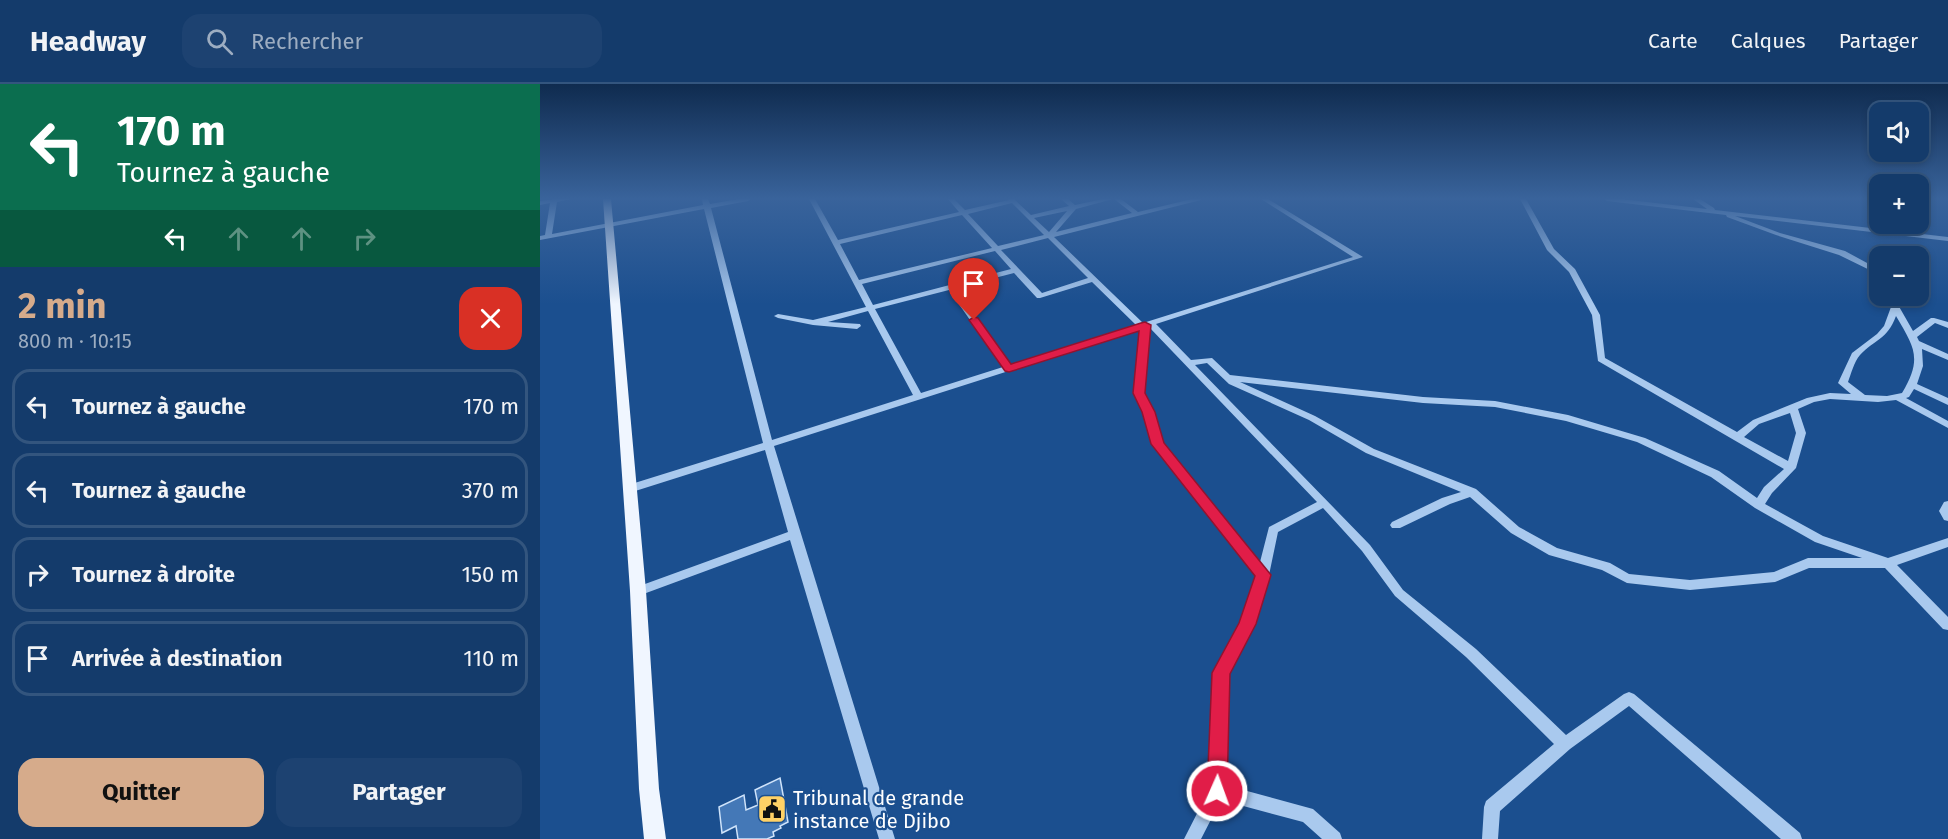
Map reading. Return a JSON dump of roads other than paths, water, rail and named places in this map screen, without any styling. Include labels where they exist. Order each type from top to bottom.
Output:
[{"type":"main road","points":[[610,234],[638,591],[649,789],[655,839]]},
{"type":"street","points":[[540,238],[561,234]]},
{"type":"street","points":[[714,234],[768,444],[887,839]]},
{"type":"street","points":[[831,234],[918,398]]},
{"type":"street","points":[[836,243],[873,234]]},
{"type":"street","points":[[983,234],[1040,296],[1094,279]]},
{"type":"street","points":[[857,283],[1056,234]]},
{"type":"street","points":[[629,489],[1359,257],[1321,234]]},
{"type":"street","points":[[1542,234],[1551,250],[1572,271],[1596,315],[1601,358],[1791,468]]},
{"type":"street","points":[[1779,234],[1842,254],[1869,268]]},
{"type":"street","points":[[1897,234],[1948,239]]},
{"type":"street","points":[[1049,236],[1187,363],[1324,503],[1366,549],[1399,593],[1471,653],[1565,744]]},
{"type":"street","points":[[813,323],[1016,270]]},
{"type":"street","points":[[951,287],[1009,369]]},
{"type":"street","points":[[1736,438],[1756,422],[1809,400],[1829,396],[1893,399],[1906,395],[1920,363],[1915,339],[1894,307]]},
{"type":"street","points":[[1862,398],[1843,383],[1855,355],[1880,336],[1888,326],[1894,307]]},
{"type":"street","points":[[778,316],[813,323],[857,326]]},
{"type":"street","points":[[1915,339],[1934,320],[1948,325]]},
{"type":"street","points":[[1146,325],[1139,393],[1148,412],[1158,444],[1263,575]]},
{"type":"street","points":[[1915,339],[1948,357]]},
{"type":"street","points":[[1187,363],[1209,360],[1232,382],[1312,418],[1370,452],[1472,492],[1515,530],[1553,552],[1606,566],[1627,578],[1690,585],[1774,577],[1808,563],[1888,563],[1948,542]]},
{"type":"street","points":[[1230,378],[1423,400],[1495,404],[1568,418],[1641,440],[1715,474],[1759,505],[1819,539],[1888,563],[1948,625]]},
{"type":"street","points":[[1912,385],[1948,402]]},
{"type":"street","points":[[1899,398],[1948,425]]},
{"type":"street","points":[[1759,505],[1768,490],[1791,468],[1802,433],[1793,408]]},
{"type":"street","points":[[1396,525],[1446,501],[1472,492]]},
{"type":"street","points":[[1192,839],[1217,791],[1221,673],[1247,624],[1263,575],[1273,530],[1324,503]]},
{"type":"street","points":[[1948,505],[1945,511],[1948,517]]},
{"type":"street","points":[[638,591],[794,534]]},
{"type":"street","points":[[1490,839],[1492,807],[1565,744],[1629,698],[1794,839]]},
{"type":"street","points":[[1217,791],[1307,815],[1334,839]]},
{"type":"place","name":"Tribunal de grande instance de Djibo","points":[[772,809]]}]
